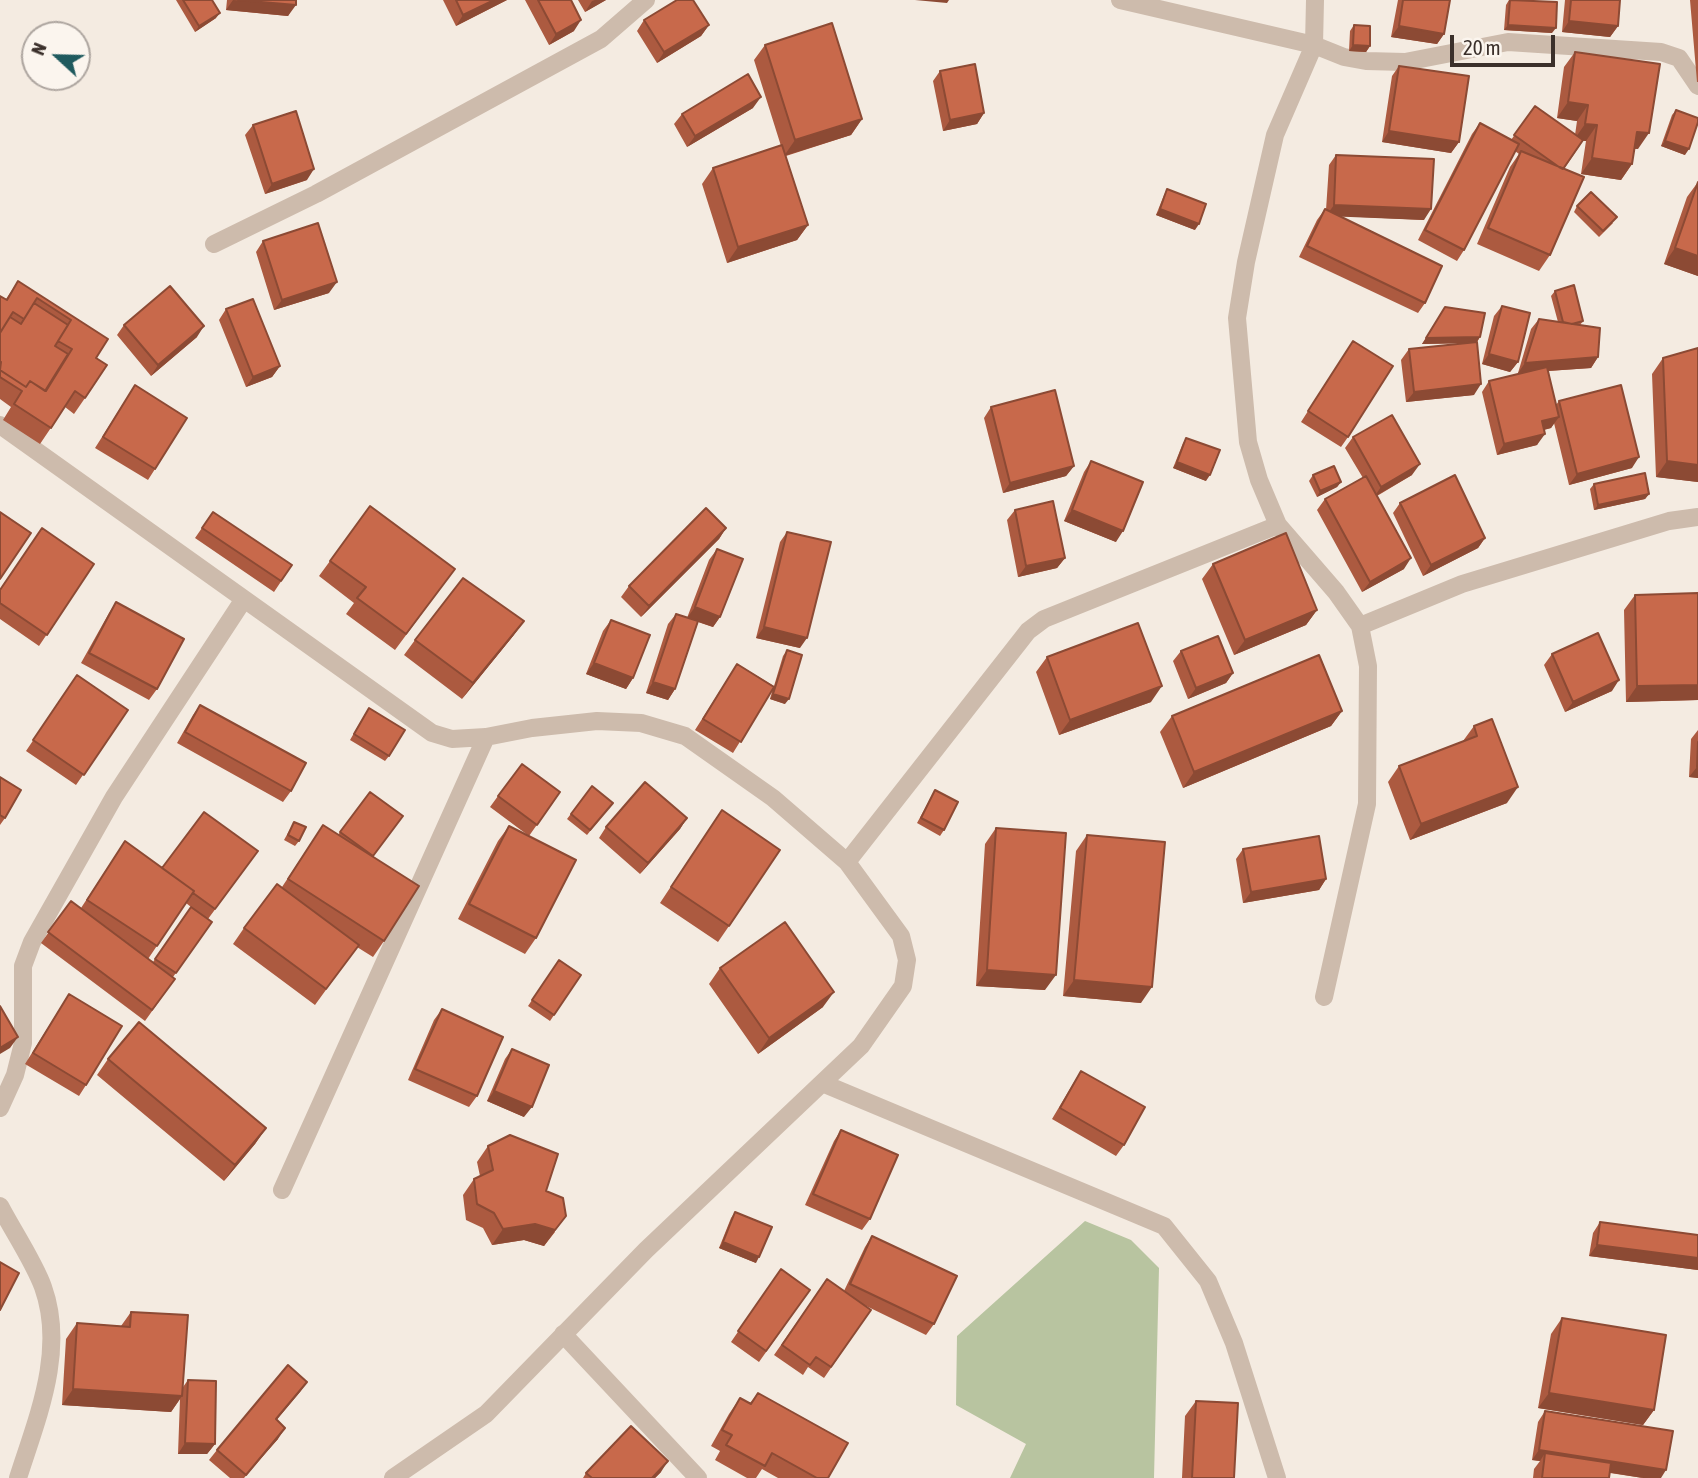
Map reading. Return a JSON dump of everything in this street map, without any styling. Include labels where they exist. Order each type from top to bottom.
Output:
[{"type":"street","points":[[214,244],[316,194],[601,39],[646,0]]},
{"type":"street","points":[[1120,0],[1366,61],[1405,62],[1508,42],[1661,52],[1679,58],[1698,86]]},
{"type":"street","points":[[1315,0],[1314,46],[1275,135],[1246,262],[1237,317],[1248,442],[1259,480],[1278,525],[1336,592],[1360,626],[1368,666],[1367,804],[1324,997]]},
{"type":"street","points":[[0,425],[432,733],[452,739],[486,737],[597,720],[641,723],[685,736],[773,798],[847,862],[901,936],[907,960],[903,986],[861,1045],[646,1250],[486,1414],[393,1478]]},
{"type":"street","points":[[1360,626],[1462,584],[1669,521],[1698,517]]},
{"type":"street","points":[[847,862],[1028,631],[1044,619],[1278,525]]},
{"type":"street","points":[[0,1108],[15,1075],[23,1043],[23,966],[32,942],[114,797],[244,599]]},
{"type":"street","points":[[282,1190],[486,737]]},
{"type":"street","points":[[822,1083],[1164,1226],[1208,1281],[1234,1343],[1277,1478]]},
{"type":"street","points":[[0,1206],[43,1287],[52,1329],[48,1380],[19,1478]]},
{"type":"street","points":[[564,1334],[698,1478]]},
{"type":"green space","points":[[1085,1221],[1131,1240],[1159,1268],[1154,1478],[1010,1478],[1026,1444],[956,1405],[957,1336]]},
{"type":"building","points":[[183,0],[212,0],[220,13],[199,26]]},
{"type":"building","points":[[238,0],[296,0],[296,5]]},
{"type":"building","points":[[456,0],[494,0],[463,15]]},
{"type":"building","points":[[538,0],[571,0],[581,20],[556,34]]},
{"type":"building","points":[[677,0],[693,0],[709,25],[664,52],[644,20]]},
{"type":"building","points":[[1403,0],[1450,0],[1444,34],[1399,26]]},
{"type":"building","points":[[1510,0],[1557,2],[1556,28],[1508,25]]},
{"type":"building","points":[[1571,0],[1620,0],[1618,26],[1569,21]]},
{"type":"building","points":[[832,23],[862,119],[795,140],[765,45]]},
{"type":"building","points":[[1354,25],[1370,26],[1370,46],[1353,45]]},
{"type":"building","points":[[1575,52],[1660,64],[1649,133],[1637,132],[1632,164],[1592,158],[1597,125],[1585,124],[1588,105],[1568,102]]},
{"type":"building","points":[[975,64],[984,113],[950,120],[940,71]]},
{"type":"building","points":[[1399,66],[1469,76],[1459,142],[1389,131]]},
{"type":"building","points":[[748,74],[761,97],[695,136],[682,114]]},
{"type":"building","points":[[1535,106],[1583,140],[1563,169],[1514,135]]},
{"type":"building","points":[[1676,110],[1698,118],[1689,149],[1665,141]]},
{"type":"building","points":[[296,111],[314,169],[272,184],[253,125]]},
{"type":"building","points":[[1480,123],[1519,144],[1464,250],[1425,230]]},
{"type":"building","points":[[782,145],[808,225],[738,247],[713,168]]},
{"type":"building","points":[[1521,151],[1584,177],[1550,255],[1488,228]]},
{"type":"building","points":[[1336,155],[1434,159],[1431,209],[1334,205]]},
{"type":"building","points":[[1698,182],[1698,256],[1675,248]]},
{"type":"building","points":[[1167,189],[1206,204],[1199,224],[1160,209]]},
{"type":"building","points":[[1591,192],[1617,217],[1603,231],[1577,206]]},
{"type":"building","points":[[1325,209],[1442,266],[1425,303],[1307,246]]},
{"type":"building","points":[[318,223],[337,282],[282,300],[263,241]]},
{"type":"building","points":[[18,281],[108,339],[96,358],[107,365],[85,398],[75,391],[51,428],[14,404],[22,391],[0,377],[0,370],[26,387],[30,381],[46,391],[72,349],[58,341],[71,320],[37,298],[24,319],[13,312],[0,333],[0,296],[7,300]]},
{"type":"building","points":[[1574,285],[1583,321],[1572,324],[1563,322],[1555,291]]},
{"type":"building","points":[[170,286],[204,326],[158,365],[124,325]]},
{"type":"building","points":[[253,299],[280,366],[253,377],[226,309]]},
{"type":"building","points":[[34,303],[68,325],[55,346],[68,354],[45,391],[30,381],[26,387],[0,370],[0,333],[10,317],[21,324]]},
{"type":"building","points":[[1502,306],[1530,313],[1518,362],[1489,354]]},
{"type":"building","points":[[1445,307],[1485,313],[1480,337],[1426,338]]},
{"type":"building","points":[[1539,319],[1600,328],[1598,357],[1525,363]]},
{"type":"building","points":[[1353,341],[1393,366],[1348,437],[1308,411]]},
{"type":"building","points":[[1477,342],[1481,384],[1414,392],[1409,349]]},
{"type":"building","points":[[1698,348],[1698,465],[1667,461],[1663,358]]},
{"type":"building","points":[[1547,367],[1559,417],[1542,421],[1545,434],[1504,444],[1489,381]]},
{"type":"building","points":[[135,385],[187,418],[155,469],[103,437]]},
{"type":"building","points":[[1621,385],[1639,457],[1577,474],[1559,401]]},
{"type":"building","points":[[1055,390],[1074,466],[1010,483],[991,407]]},
{"type":"building","points":[[1392,415],[1420,464],[1381,487],[1353,437]]},
{"type":"building","points":[[1186,438],[1220,450],[1210,475],[1177,462]]},
{"type":"building","points":[[1091,461],[1143,482],[1123,531],[1072,510]]},
{"type":"building","points":[[1334,466],[1341,482],[1320,491],[1313,475]]},
{"type":"building","points":[[1645,473],[1649,494],[1598,505],[1594,484]]},
{"type":"building","points":[[1455,475],[1485,538],[1431,565],[1400,503]]},
{"type":"building","points":[[1366,476],[1411,558],[1370,582],[1325,499]]},
{"type":"building","points":[[1053,501],[1065,558],[1026,566],[1015,510]]},
{"type":"building","points":[[370,506],[455,569],[406,634],[357,598],[366,587],[330,561]]},
{"type":"building","points":[[706,508],[726,528],[649,606],[629,586]]},
{"type":"building","points":[[0,512],[31,533],[0,579]]},
{"type":"building","points":[[213,512],[292,565],[281,581],[202,528]]},
{"type":"building","points":[[42,528],[94,564],[47,635],[0,603],[0,590]]},
{"type":"building","points":[[787,532],[831,542],[807,638],[764,627]]},
{"type":"building","points":[[1286,533],[1317,610],[1245,640],[1213,564]]},
{"type":"building","points":[[717,549],[743,559],[720,617],[695,607]]},
{"type":"building","points":[[463,578],[524,621],[473,683],[415,640]]},
{"type":"building","points":[[1698,593],[1698,685],[1637,686],[1635,595]]},
{"type":"building","points":[[116,602],[184,639],[157,689],[89,653]]},
{"type":"building","points":[[676,614],[698,621],[675,689],[653,682]]},
{"type":"building","points":[[611,620],[650,635],[633,678],[594,663]]},
{"type":"building","points":[[1138,623],[1162,686],[1070,720],[1047,657]]},
{"type":"building","points":[[1598,633],[1619,680],[1573,702],[1552,654]]},
{"type":"building","points":[[1218,636],[1233,673],[1196,688],[1181,651]]},
{"type":"building","points":[[787,650],[802,655],[789,699],[773,694]]},
{"type":"building","points":[[1319,655],[1342,711],[1194,772],[1172,716]]},
{"type":"building","points":[[737,664],[774,687],[741,742],[703,719]]},
{"type":"building","points":[[77,675],[128,710],[84,775],[33,740]]},
{"type":"building","points":[[200,705],[306,763],[291,791],[185,732]]},
{"type":"building","points":[[369,708],[405,730],[389,756],[354,734]]},
{"type":"building","points":[[1492,719],[1518,787],[1421,824],[1399,766],[1477,736],[1474,726]]},
{"type":"building","points":[[522,764],[560,792],[537,825],[498,796]]},
{"type":"building","points":[[0,777],[21,790],[5,818],[0,815]]},
{"type":"building","points":[[645,782],[687,818],[648,863],[606,827]]},
{"type":"building","points":[[592,786],[613,803],[590,830],[571,814]]},
{"type":"building","points":[[935,790],[958,802],[944,830],[921,818]]},
{"type":"building","points":[[370,792],[403,816],[373,856],[340,832]]},
{"type":"building","points":[[722,810],[780,850],[729,926],[671,887]]},
{"type":"building","points":[[204,812],[258,851],[215,909],[162,868]]},
{"type":"building","points":[[294,822],[306,827],[299,841],[288,835]]},
{"type":"building","points":[[323,825],[419,886],[384,941],[288,879]]},
{"type":"building","points":[[509,826],[576,860],[536,938],[469,904]]},
{"type":"building","points":[[996,828],[1066,833],[1056,975],[987,970]]},
{"type":"building","points":[[1087,835],[1165,842],[1152,987],[1074,980]]},
{"type":"building","points":[[1319,836],[1326,879],[1251,892],[1243,849]]},
{"type":"building","points":[[125,841],[194,891],[157,946],[87,900]]},
{"type":"building","points":[[277,884],[359,945],[326,989],[244,928]]},
{"type":"building","points":[[71,901],[175,979],[152,1010],[48,932]]},
{"type":"building","points":[[191,907],[212,922],[176,973],[155,959]]},
{"type":"building","points":[[785,922],[834,992],[769,1038],[720,968]]},
{"type":"building","points":[[559,960],[581,975],[554,1015],[532,1000]]},
{"type":"building","points":[[69,994],[122,1026],[86,1085],[33,1053]]},
{"type":"building","points":[[0,1006],[18,1037],[0,1048]]},
{"type":"building","points":[[442,1009],[503,1037],[477,1096],[415,1069]]},
{"type":"building","points":[[139,1022],[266,1128],[235,1165],[108,1059]]},
{"type":"building","points":[[512,1049],[549,1065],[532,1107],[494,1091]]},
{"type":"building","points":[[1081,1071],[1145,1107],[1124,1145],[1060,1108]]},
{"type":"building","points":[[841,1130],[898,1155],[870,1219],[813,1194]]},
{"type":"building","points":[[510,1135],[558,1154],[546,1191],[563,1198],[566,1216],[555,1230],[535,1224],[503,1229],[494,1213],[477,1204],[474,1179],[493,1170],[488,1146]]},
{"type":"building","points":[[735,1212],[772,1227],[759,1257],[723,1242]]},
{"type":"building","points":[[1600,1222],[1698,1235],[1698,1258],[1597,1245]]},
{"type":"building","points":[[872,1236],[957,1276],[934,1324],[850,1284]]},
{"type":"building","points":[[0,1262],[19,1273],[0,1310]]},
{"type":"building","points":[[781,1269],[810,1290],[766,1351],[738,1331]]},
{"type":"building","points":[[827,1279],[871,1310],[831,1367],[816,1357],[810,1365],[782,1345]]},
{"type":"building","points":[[131,1312],[188,1315],[182,1396],[73,1389],[77,1323],[130,1327]]},
{"type":"building","points":[[1562,1318],[1666,1335],[1654,1410],[1549,1393]]},
{"type":"building","points":[[288,1365],[307,1382],[276,1419],[285,1428],[246,1475],[217,1450]]},
{"type":"building","points":[[188,1380],[216,1381],[215,1444],[185,1443]]},
{"type":"building","points":[[758,1393],[848,1443],[828,1478],[817,1478],[772,1453],[765,1466],[726,1445],[732,1435],[722,1430],[740,1398],[751,1404]]},
{"type":"building","points":[[1196,1401],[1238,1403],[1234,1478],[1192,1478]]},
{"type":"building","points":[[1545,1411],[1673,1431],[1666,1470],[1539,1450]]},
{"type":"building","points":[[631,1426],[668,1461],[652,1478],[592,1478],[586,1473]]},
{"type":"building","points":[[1545,1453],[1611,1463],[1609,1478],[1542,1478]]}]
